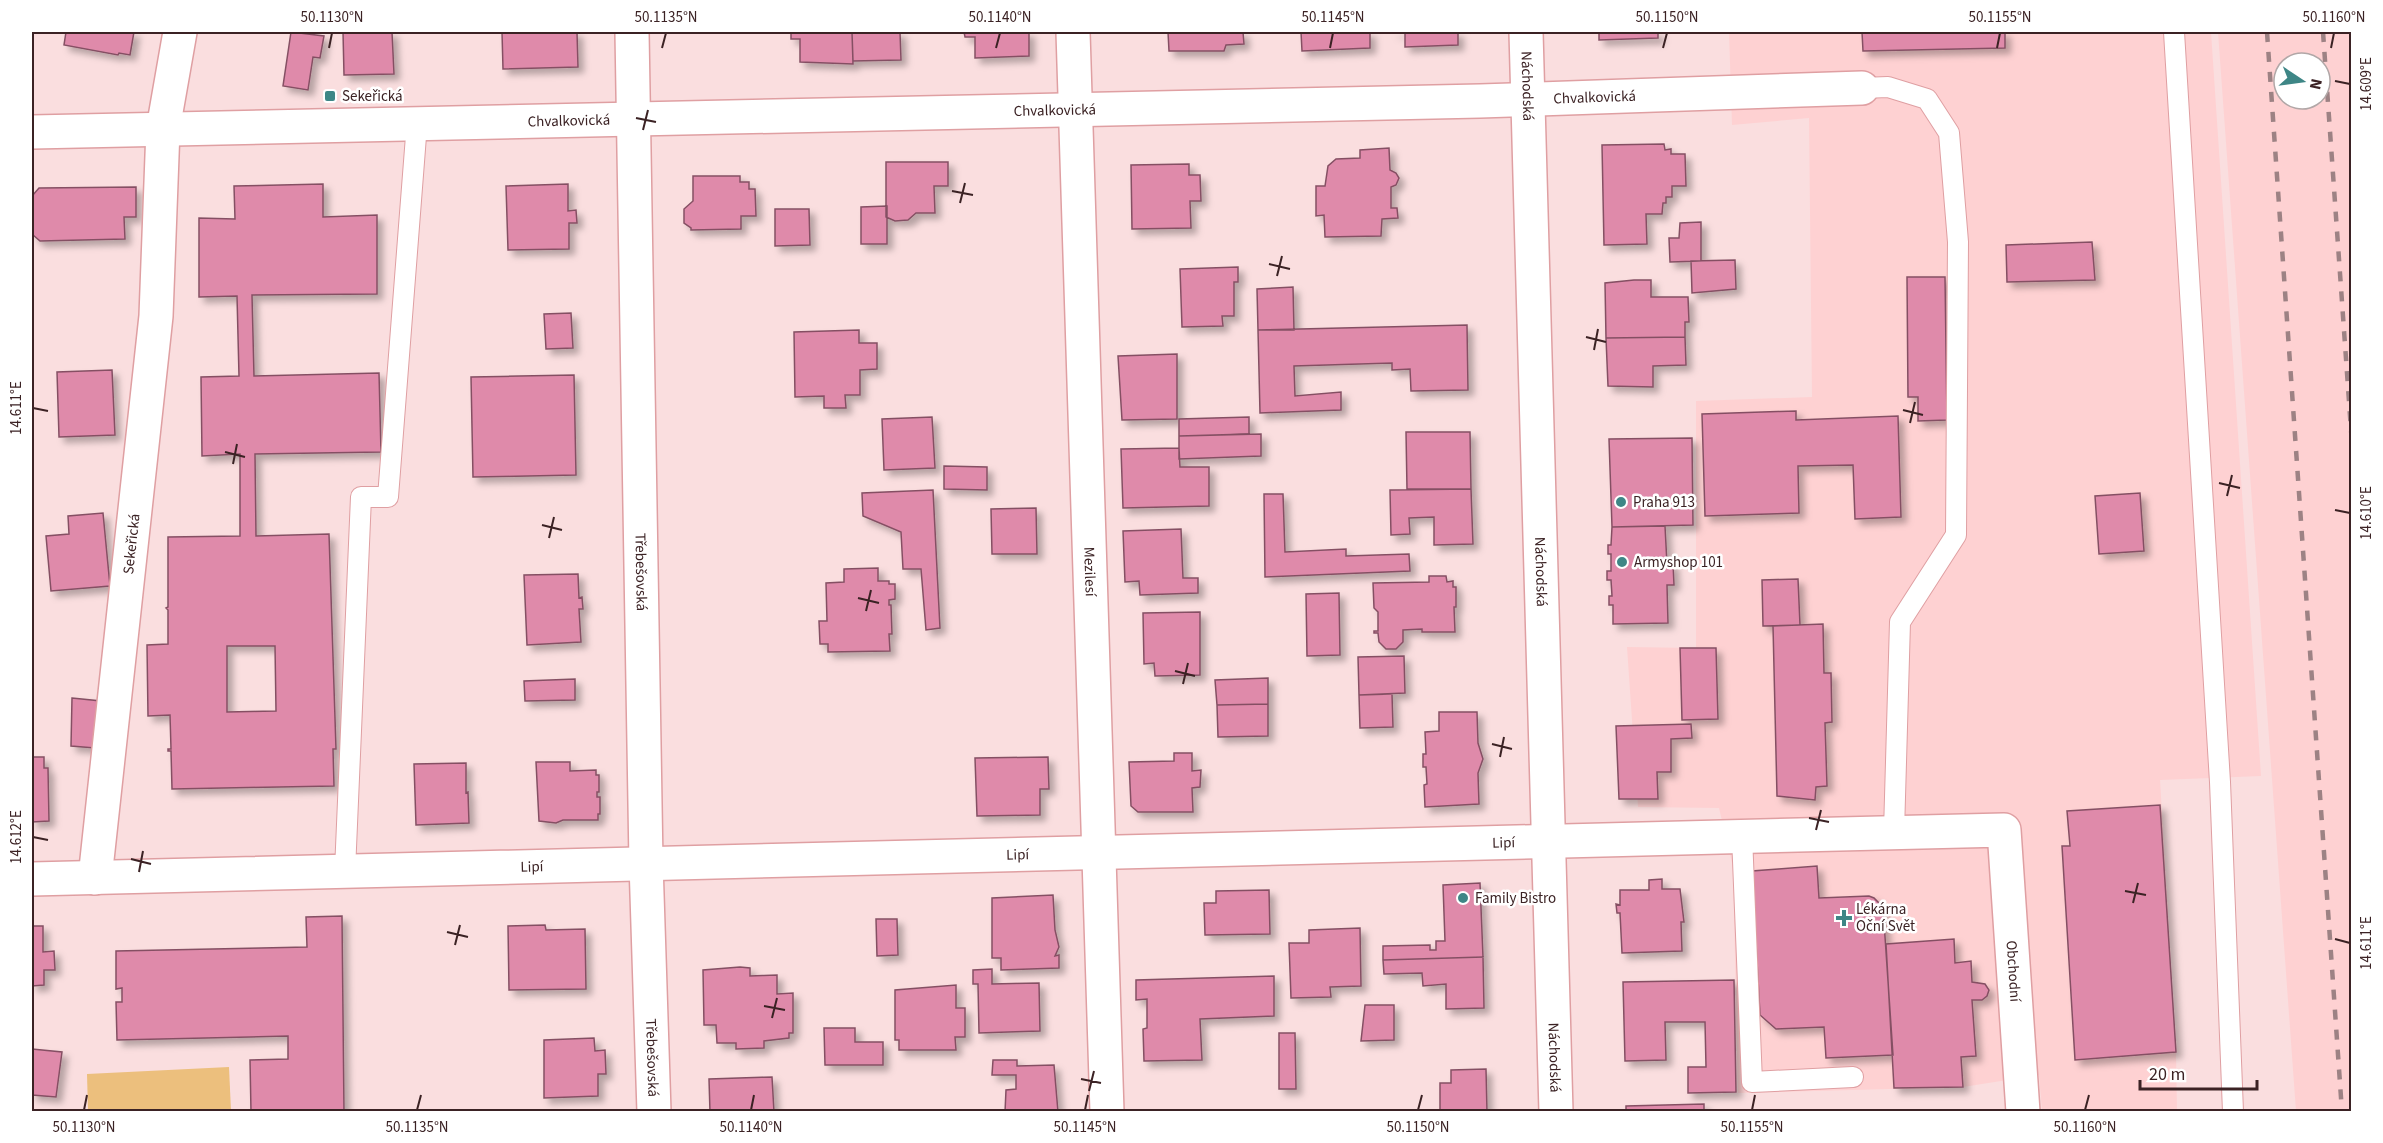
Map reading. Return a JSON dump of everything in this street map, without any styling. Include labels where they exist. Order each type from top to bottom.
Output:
[{"type":"street","name":"Sekeřická","points":[[95,878],[156,316],[163,129],[180,32]]},
{"type":"street","name":"Třebešovská","points":[[632,32],[646,863],[654,1112]]},
{"type":"street","name":"Mezilesí","points":[[1073,32],[1107,1112]]},
{"type":"street","name":"Náchodská","points":[[1526,32],[1556,1112]]},
{"type":"street","name":"Chvalkovická","points":[[32,132],[1076,109],[1862,88]]},
{"type":"street","name":"Lipí","points":[[32,879],[2004,830]]},
{"type":"street","name":"Obchodní","points":[[2004,830],[2023,1112]]},
{"type":"lane","points":[[2174,32],[2220,782],[2233,1112]]},
{"type":"lane","name":"Chvalkovická","points":[[1862,88],[1888,87],[1927,99],[1949,133],[1958,242],[1956,535],[1900,622],[1894,832]]},
{"type":"lane","points":[[345,871],[361,497],[388,497],[417,123]]},
{"type":"lane","points":[[1742,836],[1752,1082],[1853,1077]]},
{"type":"shaded area","points":[[1729,32],[2211,32],[2261,776],[2160,780],[2176,1052],[2177,1111],[2042,1111],[2039,1075],[1963,1087],[1738,1093],[1733,867],[1719,808],[1638,807],[1627,647],[1696,648],[1696,401],[1812,397],[1809,118],[1732,125]]},
{"type":"shaded area","points":[[2218,32],[2351,32],[2351,1111],[2296,1111]]},
{"type":"shaded area","points":[[229,1067],[231,1111],[88,1111],[87,1074]]},
{"type":"building","points":[[66,32],[134,32],[130,55],[64,45]]},
{"type":"building","points":[[291,32],[324,36],[320,58],[313,57],[308,90],[283,86]]},
{"type":"building","points":[[343,32],[392,32],[394,74],[344,75]]},
{"type":"building","points":[[502,32],[577,32],[578,67],[503,69]]},
{"type":"building","points":[[791,32],[852,32],[853,64],[800,62],[800,39],[791,39]]},
{"type":"building","points":[[852,32],[900,32],[901,60],[853,61]]},
{"type":"building","points":[[964,32],[1029,32],[1029,56],[975,58],[975,37],[965,37]]},
{"type":"building","points":[[1168,32],[1243,32],[1244,44],[1226,45],[1224,51],[1169,51]]},
{"type":"building","points":[[1301,32],[1370,32],[1370,48],[1302,51]]},
{"type":"building","points":[[1405,32],[1458,32],[1458,45],[1405,47]]},
{"type":"building","points":[[1599,32],[1658,32],[1658,38],[1599,40]]},
{"type":"building","points":[[1862,32],[2005,32],[2005,48],[1863,51]]},
{"type":"building","points":[[1664,144],[1665,150],[1671,149],[1671,154],[1685,154],[1686,186],[1672,186],[1672,197],[1666,197],[1662,214],[1646,214],[1647,244],[1604,245],[1602,145]]},
{"type":"building","points":[[1389,148],[1390,170],[1399,178],[1396,185],[1391,187],[1391,208],[1397,208],[1398,218],[1382,219],[1381,236],[1325,237],[1324,215],[1316,216],[1316,186],[1325,186],[1328,166],[1336,159],[1360,158],[1360,150]]},
{"type":"building","points":[[886,162],[948,162],[948,186],[934,186],[935,213],[916,213],[908,220],[895,221],[886,217]]},
{"type":"building","points":[[1189,164],[1189,175],[1200,175],[1201,201],[1190,201],[1191,228],[1132,229],[1131,165]]},
{"type":"building","points":[[693,176],[740,176],[740,182],[749,182],[749,189],[755,189],[756,216],[741,216],[741,229],[691,230],[684,223],[684,209],[693,201]]},
{"type":"building","points":[[323,184],[323,217],[377,215],[377,294],[252,295],[254,376],[379,373],[381,452],[255,454],[256,536],[329,534],[336,749],[333,749],[334,786],[172,789],[171,751],[168,751],[171,749],[170,715],[148,716],[147,645],[168,644],[168,610],[166,608],[168,607],[168,537],[240,536],[240,454],[202,456],[201,377],[239,376],[237,296],[199,297],[199,218],[235,219],[234,186]],"holes":[[[227,646],[275,646],[276,711],[227,712]]]},
{"type":"building","points":[[568,184],[568,211],[576,210],[577,223],[569,223],[569,249],[508,250],[506,186]]},
{"type":"building","points":[[136,187],[136,217],[124,217],[125,239],[40,241],[33,235],[32,196],[39,188]]},
{"type":"building","points":[[887,206],[887,244],[861,244],[861,207]]},
{"type":"building","points":[[775,209],[809,209],[810,245],[775,246]]},
{"type":"building","points":[[1701,222],[1701,261],[1670,262],[1669,238],[1679,238],[1680,223]]},
{"type":"building","points":[[2092,242],[2095,280],[2007,282],[2006,245]]},
{"type":"building","points":[[1735,260],[1736,289],[1692,293],[1691,261]]},
{"type":"building","points":[[1238,267],[1238,282],[1234,282],[1234,316],[1222,316],[1223,326],[1182,327],[1180,269]]},
{"type":"building","points":[[1907,277],[1945,277],[1947,420],[1918,421],[1918,397],[1908,397]]},
{"type":"building","points":[[1651,280],[1651,297],[1688,297],[1689,322],[1685,322],[1685,337],[1606,338],[1605,283]]},
{"type":"building","points":[[1293,287],[1294,330],[1258,330],[1257,289]]},
{"type":"building","points":[[571,313],[573,348],[546,349],[544,314]]},
{"type":"building","points":[[1467,325],[1468,390],[1411,391],[1410,369],[1392,370],[1392,363],[1294,366],[1295,396],[1341,392],[1341,410],[1260,413],[1258,330]]},
{"type":"building","points":[[859,330],[859,343],[877,343],[877,369],[860,370],[860,395],[845,395],[846,408],[824,408],[824,396],[795,397],[794,332]]},
{"type":"building","points":[[1685,337],[1686,365],[1653,366],[1653,387],[1608,386],[1606,338]]},
{"type":"building","points":[[1177,354],[1177,419],[1122,420],[1118,356]]},
{"type":"building","points":[[112,370],[115,435],[59,437],[57,372]]},
{"type":"building","points":[[574,375],[576,475],[473,477],[471,377]]},
{"type":"building","points":[[1796,411],[1796,420],[1898,416],[1901,517],[1855,519],[1853,465],[1798,466],[1799,513],[1705,516],[1702,414]]},
{"type":"building","points":[[932,417],[935,468],[884,470],[882,419]]},
{"type":"building","points":[[1249,417],[1249,434],[1179,436],[1179,419]]},
{"type":"building","points":[[1406,432],[1470,432],[1471,489],[1407,489]]},
{"type":"building","points":[[1261,434],[1261,456],[1179,459],[1179,436]]},
{"type":"building","points":[[1692,438],[1693,525],[1612,527],[1609,439]]},
{"type":"building","points":[[1179,448],[1180,467],[1209,467],[1209,506],[1123,508],[1121,449]]},
{"type":"building","points":[[944,466],[987,467],[987,490],[944,489]]},
{"type":"building","points":[[1471,489],[1473,544],[1434,545],[1434,517],[1409,518],[1410,534],[1391,535],[1390,490]]},
{"type":"building","points":[[933,490],[940,628],[926,630],[921,569],[903,569],[901,532],[863,516],[862,493]]},
{"type":"building","points":[[2140,493],[2144,551],[2099,554],[2095,496]]},
{"type":"building","points":[[1264,494],[1283,494],[1285,552],[1346,549],[1346,556],[1409,554],[1410,571],[1265,577]]},
{"type":"building","points":[[1036,508],[1037,554],[992,554],[991,509]]},
{"type":"building","points":[[103,513],[110,586],[51,591],[46,536],[69,534],[68,516]]},
{"type":"building","points":[[1665,526],[1667,564],[1673,563],[1674,585],[1667,585],[1668,623],[1613,624],[1613,605],[1609,605],[1609,596],[1612,596],[1611,580],[1607,580],[1607,571],[1611,571],[1611,554],[1608,554],[1608,545],[1611,545],[1612,527]]},
{"type":"building","points":[[1181,529],[1183,578],[1198,578],[1198,593],[1140,595],[1139,581],[1125,582],[1123,531]]},
{"type":"building","points":[[878,568],[878,581],[889,581],[889,584],[895,584],[895,599],[889,600],[892,634],[889,634],[890,651],[828,652],[828,644],[820,644],[819,621],[827,621],[826,583],[844,582],[844,569]]},
{"type":"building","points":[[578,574],[579,598],[582,597],[583,609],[579,609],[581,642],[527,645],[524,575]]},
{"type":"building","points":[[1429,576],[1446,576],[1447,582],[1453,581],[1453,587],[1456,587],[1455,632],[1403,630],[1403,642],[1396,649],[1386,649],[1379,642],[1378,633],[1374,633],[1378,631],[1378,612],[1374,608],[1373,583],[1429,582]]},
{"type":"building","points":[[1798,579],[1800,625],[1763,626],[1762,580]]},
{"type":"building","points":[[1339,593],[1340,655],[1307,656],[1306,594]]},
{"type":"building","points":[[1200,612],[1200,675],[1155,676],[1154,663],[1144,664],[1143,613]]},
{"type":"building","points":[[1823,624],[1824,673],[1831,673],[1832,722],[1825,723],[1827,786],[1816,787],[1815,800],[1777,796],[1773,626]]},
{"type":"building","points":[[1680,648],[1716,648],[1718,719],[1682,720]]},
{"type":"building","points":[[1404,656],[1405,693],[1359,695],[1358,657]]},
{"type":"building","points":[[1268,678],[1268,704],[1217,705],[1215,680]]},
{"type":"building","points":[[575,679],[575,700],[525,701],[524,681]]},
{"type":"building","points":[[1392,694],[1393,727],[1360,728],[1359,695]]},
{"type":"building","points":[[72,698],[101,701],[95,748],[71,746]]},
{"type":"building","points":[[1268,704],[1268,736],[1218,737],[1217,705]]},
{"type":"building","points":[[1439,712],[1477,712],[1478,743],[1483,759],[1478,773],[1479,804],[1425,807],[1424,785],[1427,784],[1423,754],[1426,754],[1425,732],[1439,731]]},
{"type":"building","points":[[1691,724],[1692,738],[1671,739],[1671,772],[1657,772],[1658,799],[1619,799],[1616,726]]},
{"type":"building","points":[[1174,753],[1192,753],[1192,771],[1201,770],[1200,787],[1192,788],[1193,812],[1138,812],[1131,806],[1129,762],[1174,761]]},
{"type":"building","points":[[32,757],[44,757],[44,768],[48,768],[49,821],[32,822]]},
{"type":"building","points":[[1048,757],[1049,789],[1040,789],[1040,815],[977,816],[975,758]]},
{"type":"building","points":[[536,762],[570,762],[570,771],[596,770],[596,775],[599,775],[597,797],[600,797],[598,820],[563,820],[556,823],[539,821]]},
{"type":"building","points":[[466,763],[469,823],[416,825],[414,764]]},
{"type":"building","points":[[2160,805],[2176,1052],[2075,1060],[2062,846],[2070,846],[2067,811]]},
{"type":"building","points":[[1817,866],[1819,898],[1869,896],[1883,907],[1893,1055],[1826,1058],[1824,1027],[1776,1029],[1760,1015],[1752,871]]},
{"type":"building","points":[[1662,879],[1662,889],[1680,889],[1684,922],[1681,922],[1682,951],[1622,953],[1620,913],[1617,913],[1616,904],[1620,905],[1620,890],[1649,890],[1649,880]]},
{"type":"building","points":[[1480,883],[1483,957],[1383,960],[1383,946],[1430,945],[1430,950],[1436,950],[1436,941],[1445,941],[1443,885]]},
{"type":"building","points":[[1269,890],[1270,934],[1205,935],[1204,903],[1216,903],[1216,891]]},
{"type":"building","points":[[1053,895],[1055,930],[1059,947],[1055,956],[1059,955],[1059,968],[1001,970],[1001,958],[992,958],[992,898]]},
{"type":"building","points":[[342,916],[344,1112],[251,1112],[250,1060],[288,1059],[288,1036],[117,1040],[116,1002],[122,1002],[122,988],[116,989],[116,951],[307,947],[306,917]]},
{"type":"building","points":[[876,919],[897,919],[898,955],[877,956]]},
{"type":"building","points":[[545,925],[546,930],[585,929],[586,989],[509,990],[508,926]]},
{"type":"building","points":[[32,926],[43,926],[43,952],[54,951],[55,970],[44,970],[44,985],[32,986]]},
{"type":"building","points":[[1360,928],[1361,986],[1330,987],[1331,997],[1291,998],[1289,943],[1309,943],[1309,930]]},
{"type":"building","points":[[1954,939],[1955,963],[1971,961],[1972,982],[1985,984],[1989,990],[1987,996],[1982,1000],[1972,1000],[1976,1056],[1961,1057],[1963,1087],[1894,1088],[1886,944]]},
{"type":"building","points":[[1483,957],[1484,1008],[1446,1009],[1446,984],[1423,986],[1422,973],[1384,974],[1383,960]]},
{"type":"building","points":[[750,968],[750,976],[777,975],[777,994],[793,993],[793,1033],[789,1033],[789,1038],[764,1041],[764,1048],[736,1049],[736,1043],[717,1043],[716,1025],[704,1025],[703,970]]},
{"type":"building","points":[[992,969],[992,984],[1039,983],[1040,1031],[979,1033],[978,984],[973,984],[973,970]]},
{"type":"building","points":[[1274,976],[1274,1016],[1200,1019],[1202,1060],[1144,1061],[1143,1029],[1147,1028],[1147,999],[1136,1000],[1136,980]]},
{"type":"building","points":[[1734,980],[1736,1092],[1688,1093],[1688,1067],[1706,1067],[1705,1022],[1665,1022],[1666,1060],[1625,1061],[1623,982]]},
{"type":"building","points":[[956,985],[956,1008],[965,1008],[965,1037],[955,1037],[956,1050],[899,1050],[899,1040],[895,1040],[895,990]]},
{"type":"building","points":[[1365,1005],[1394,1005],[1394,1040],[1361,1041]]},
{"type":"building","points":[[824,1028],[855,1028],[855,1042],[883,1042],[883,1065],[825,1065]]},
{"type":"building","points":[[1279,1033],[1295,1033],[1296,1089],[1279,1089]]},
{"type":"building","points":[[594,1038],[595,1051],[605,1050],[606,1074],[598,1074],[598,1096],[544,1098],[544,1040]]},
{"type":"building","points":[[32,1049],[62,1052],[56,1097],[32,1095]]},
{"type":"building","points":[[993,1060],[1017,1060],[1017,1066],[1054,1065],[1058,1112],[1005,1112],[1006,1090],[1016,1089],[1016,1075],[992,1075]]},
{"type":"building","points":[[1486,1069],[1487,1112],[1440,1112],[1440,1083],[1451,1083],[1451,1070]]},
{"type":"building","points":[[772,1077],[774,1112],[710,1112],[709,1079]]},
{"type":"building","points":[[1704,1104],[1704,1112],[1626,1112],[1626,1106]]},
{"type":"railway","points":[[2267,32],[2342,1112]]},
{"type":"railway","points":[[2323,32],[2352,444]]},
{"type":"place","name":"Sekeřická","points":[[330,96]]},
{"type":"place","name":"Praha 913","points":[[1621,502]]},
{"type":"place","name":"Armyshop 101","points":[[1622,562]]},
{"type":"place","name":"Family Bistro","points":[[1463,898]]},
{"type":"place","name":"Lékárna Oční Svět","points":[[1844,918]]}]
